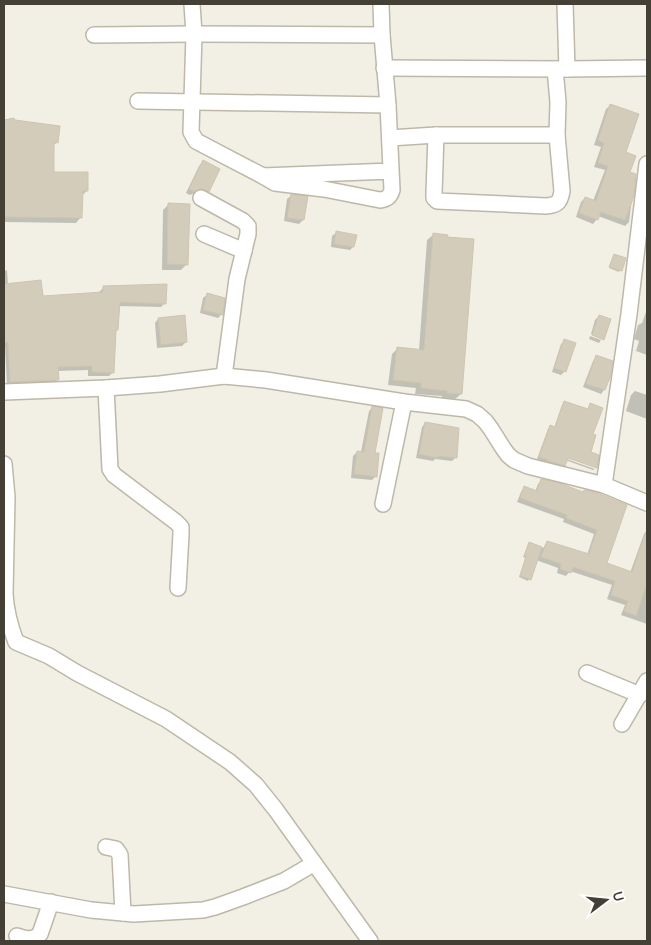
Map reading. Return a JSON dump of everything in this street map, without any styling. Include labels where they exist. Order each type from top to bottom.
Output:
[{"type":"street","points":[[192,4],[194,34],[191,132],[194,139],[276,183],[324,189],[380,200],[386,199],[391,195],[392,190],[381,4]]},
{"type":"street","points":[[436,135],[434,198],[437,201],[546,206],[558,203],[562,191],[557,135],[565,4]]},
{"type":"street","points":[[94,34],[382,35]]},
{"type":"street","points":[[384,68],[647,68]]},
{"type":"street","points":[[138,101],[388,105]]},
{"type":"street","points":[[390,138],[436,135],[557,135]]},
{"type":"street","points":[[604,485],[629,314],[647,164]]},
{"type":"street","points":[[263,176],[391,171]]},
{"type":"street","points":[[201,198],[248,226],[244,252],[236,279],[224,376]]},
{"type":"street","points":[[204,234],[244,252]]},
{"type":"street","points":[[4,392],[106,388],[224,376],[266,380],[404,402],[466,409],[477,414],[485,421],[508,455],[514,460],[534,468],[604,485],[647,503]]},
{"type":"street","points":[[106,388],[110,469],[114,476],[176,522],[180,527],[178,588]]},
{"type":"street","points":[[382,504],[404,402]]},
{"type":"street","points":[[4,464],[7,497],[5,594],[10,640],[49,656],[166,719],[230,762],[256,785],[276,810],[370,941]]},
{"type":"street","points":[[587,673],[640,695]]},
{"type":"street","points":[[622,724],[647,681]]},
{"type":"street","points":[[106,847],[116,850],[120,855],[123,913]]},
{"type":"street","points":[[4,894],[91,910],[134,914],[203,910],[244,897],[284,881],[313,864]]},
{"type":"street","points":[[17,936],[29,939],[35,938],[40,934],[51,902]]},
{"type":"building","points":[[610,104],[639,114],[626,152],[636,156],[630,172],[636,174],[634,196],[625,220],[601,212],[598,220],[579,213],[585,197],[596,201],[608,166],[598,163],[604,143],[598,140]]},
{"type":"building","points":[[14,118],[15,120],[60,126],[58,143],[54,142],[54,172],[88,172],[88,191],[83,191],[82,218],[4,217],[4,120]]},
{"type":"building","points":[[203,160],[220,169],[209,192],[201,189],[195,192],[189,189]]},
{"type":"building","points":[[291,194],[308,196],[304,220],[287,218]]},
{"type":"building","points":[[168,203],[190,204],[188,265],[167,264]]},
{"type":"building","points":[[336,231],[357,235],[354,247],[334,244]]},
{"type":"building","points":[[433,233],[448,235],[447,237],[474,239],[462,394],[421,388],[421,383],[393,380],[397,347],[424,350]]},
{"type":"building","points":[[614,254],[626,258],[622,271],[609,267]]},
{"type":"building","points":[[41,280],[43,296],[103,292],[103,286],[167,284],[166,304],[120,302],[118,330],[116,330],[114,373],[92,372],[92,366],[58,367],[59,380],[10,382],[8,342],[4,343],[4,284]]},
{"type":"building","points":[[207,293],[225,298],[223,315],[203,310]]},
{"type":"building","points":[[185,315],[187,342],[161,345],[158,318]]},
{"type":"building","points":[[599,315],[611,319],[604,340],[592,335]]},
{"type":"building","points":[[564,339],[576,343],[566,372],[554,368]]},
{"type":"building","points":[[596,355],[613,361],[611,375],[605,390],[586,384]]},
{"type":"building","points":[[564,401],[588,409],[590,403],[603,408],[593,434],[596,435],[591,452],[599,455],[597,468],[568,458],[565,466],[539,457],[550,425],[555,427]]},
{"type":"building","points":[[372,406],[383,408],[375,453],[379,453],[377,477],[354,474],[357,451],[364,452]]},
{"type":"building","points":[[425,422],[459,428],[457,458],[438,456],[438,458],[419,454]]},
{"type":"building","points":[[541,479],[559,483],[583,492],[584,490],[595,492],[627,505],[607,563],[632,572],[645,534],[647,534],[647,584],[636,616],[624,611],[628,601],[611,595],[615,581],[573,567],[571,573],[560,569],[561,564],[541,557],[547,541],[589,554],[597,530],[566,518],[567,515],[520,498],[524,486],[537,491]]},
{"type":"building","points":[[529,542],[542,547],[531,580],[520,576]]}]
